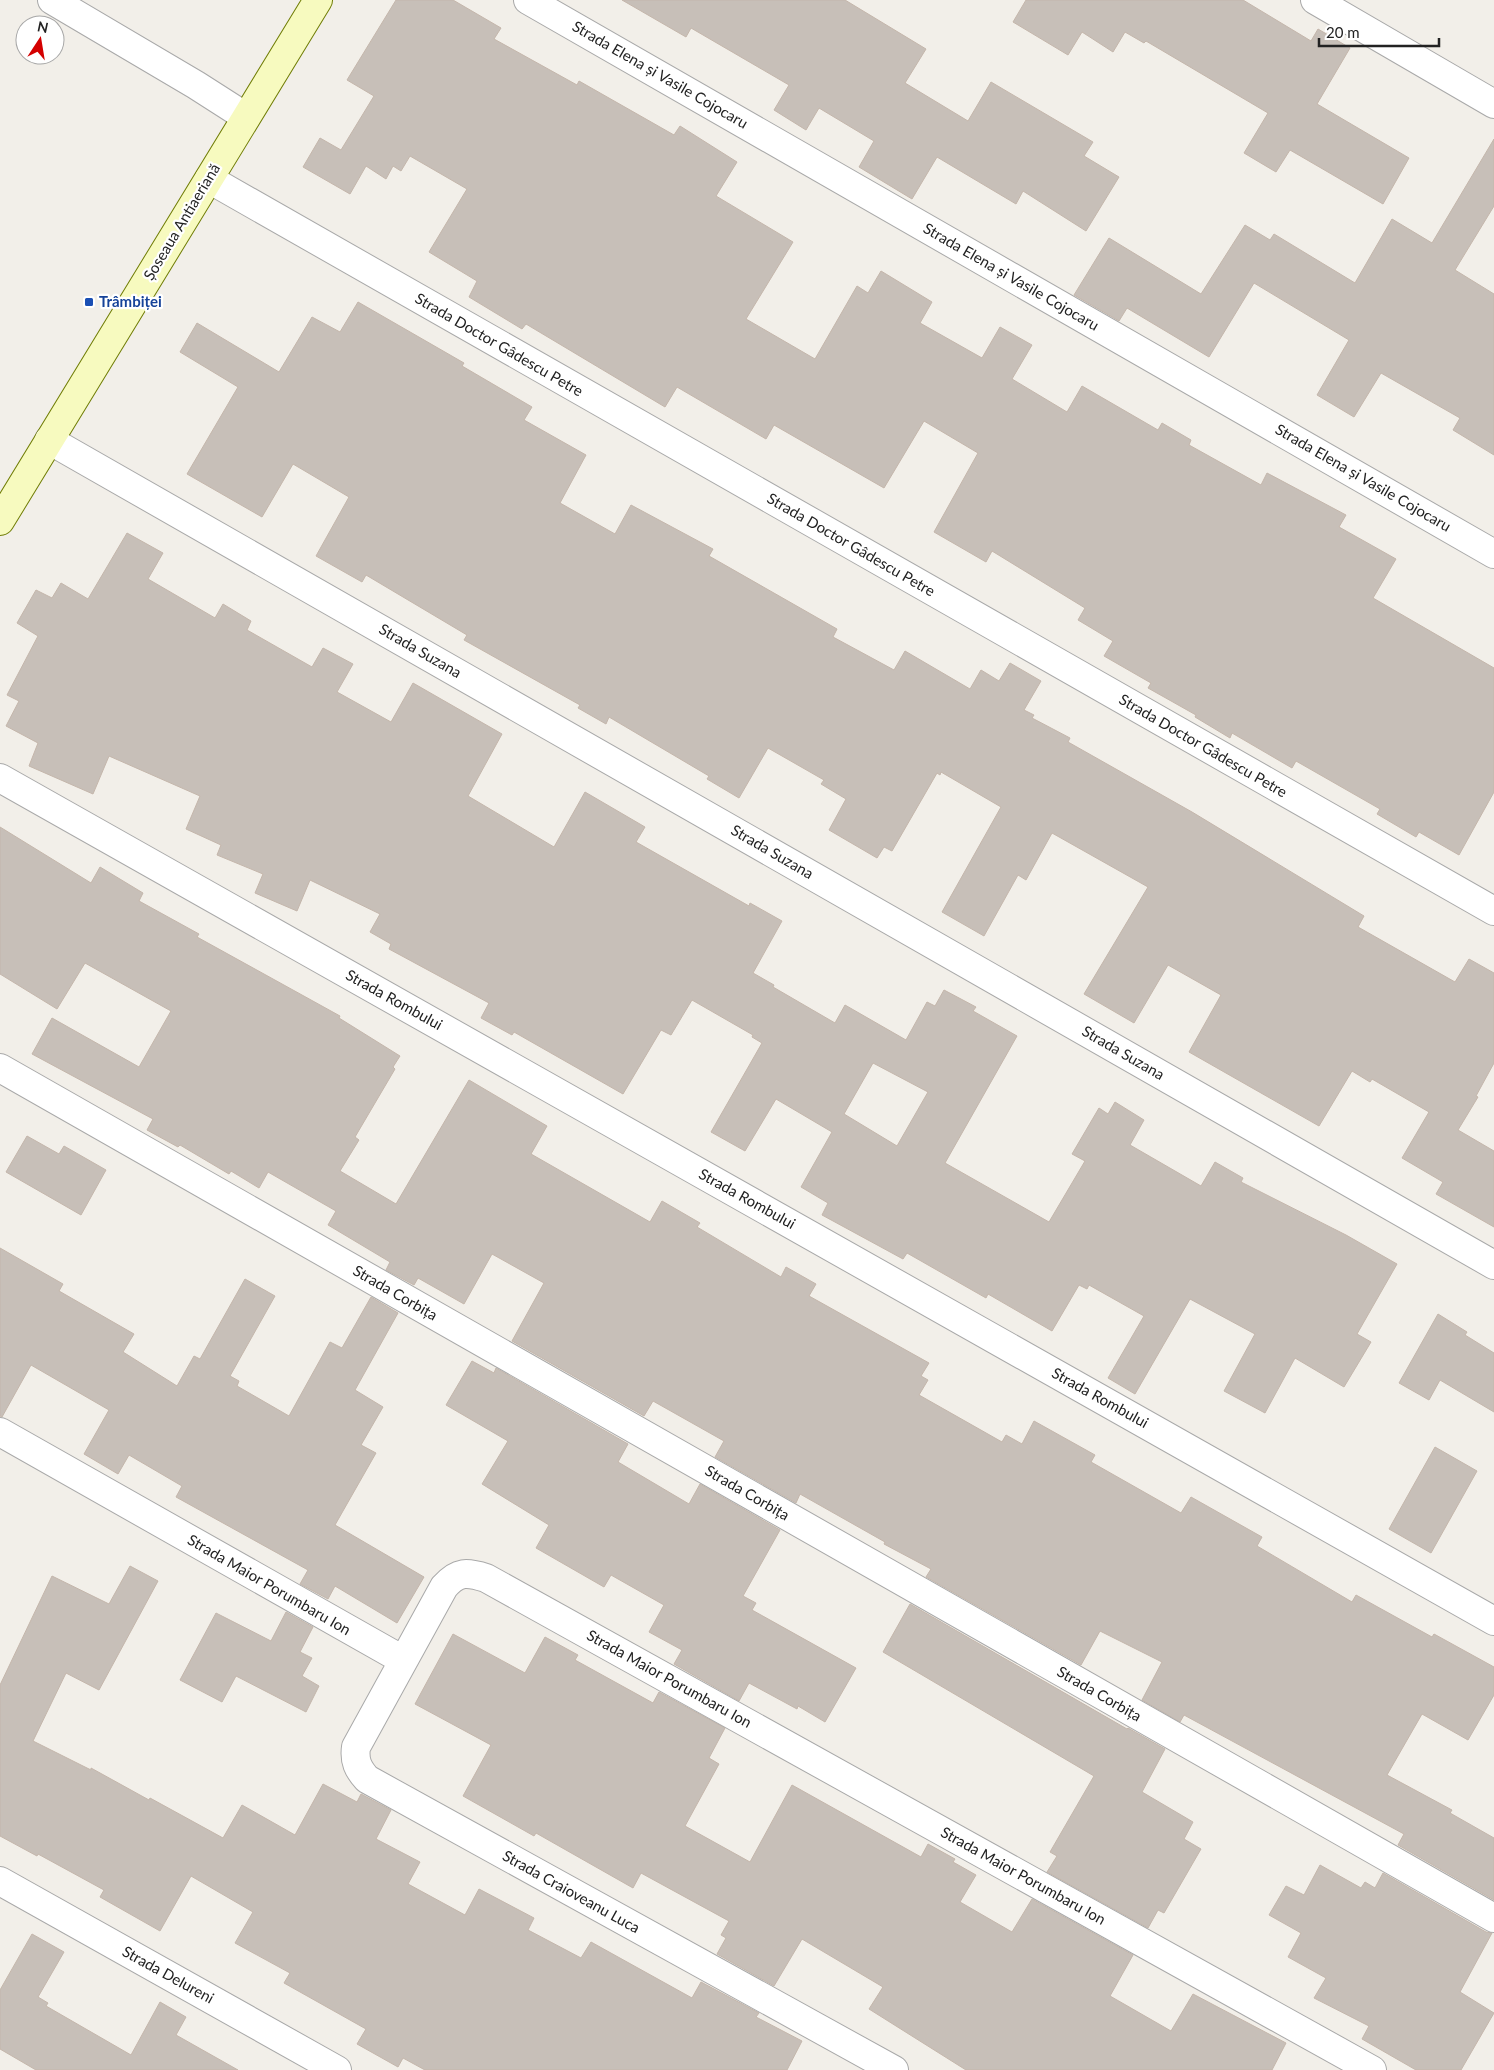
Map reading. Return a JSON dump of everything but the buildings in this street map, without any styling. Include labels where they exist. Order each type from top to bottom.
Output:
[{"type":"main road","name":"Șoseaua Antiaeriană","points":[[0,521],[318,0]]},
{"type":"street","points":[[52,0],[196,85],[246,117]]},
{"type":"street","name":"Strada Elena și Vasile Cojocaru","points":[[528,0],[1494,554]]},
{"type":"street","points":[[1315,0],[1494,104]]},
{"type":"street","name":"Strada Doctor Gâdescu Petre","points":[[209,179],[1494,911]]},
{"type":"street","name":"Strada Suzana","points":[[49,440],[1494,1265]]},
{"type":"street","name":"Strada Rombului","points":[[0,778],[1494,1621]]},
{"type":"street","name":"Strada Corbița","points":[[0,1068],[1494,1918]]},
{"type":"street","name":"Strada Maior Porumbaru Ion","points":[[0,1432],[403,1660],[444,1587],[453,1577],[463,1574],[474,1574],[486,1578],[1372,2070]]},
{"type":"street","name":"Strada Craioveanu Luca","points":[[403,1660],[356,1747],[354,1758],[359,1770],[367,1779],[894,2070]]},
{"type":"street","name":"Strada Delureni","points":[[0,1881],[336,2070]]},
{"type":"place","name":"Trâmbiței","points":[[89,302]]}]
